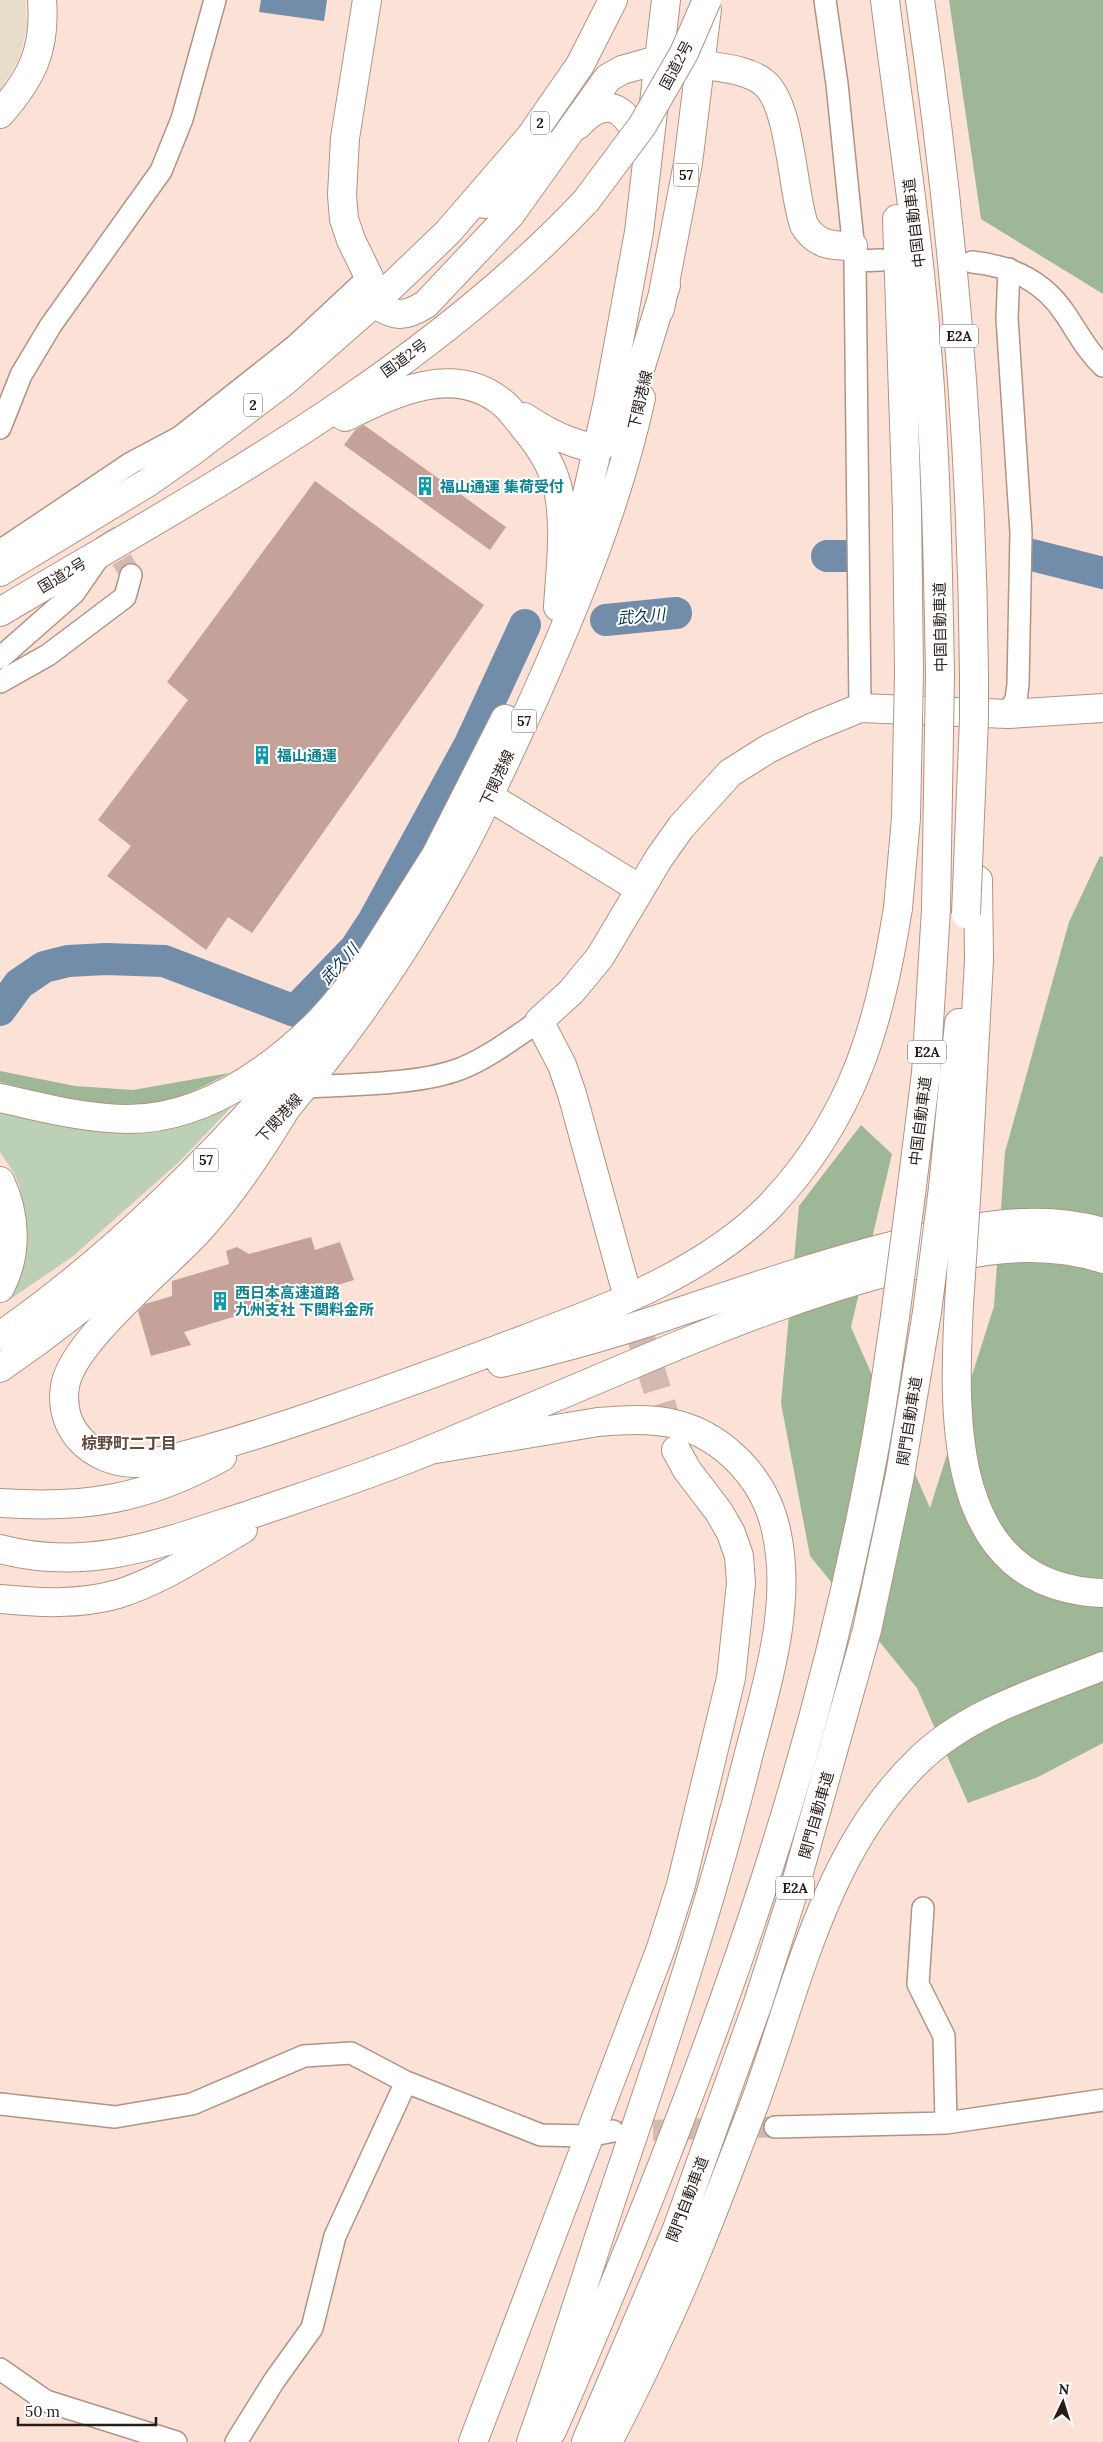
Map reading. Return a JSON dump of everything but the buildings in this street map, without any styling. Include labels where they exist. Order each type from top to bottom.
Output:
[{"type":"main road","points":[[0,114],[21,90],[37,55],[42,34],[42,0]]},
{"type":"main road","points":[[366,0],[345,138],[342,195],[344,219],[371,290],[388,312],[401,315],[416,311],[426,304],[510,215],[608,78],[622,70],[660,60]]},
{"type":"main road","name":"2","points":[[0,572],[147,483],[190,453],[285,381],[371,290],[440,240],[530,137],[556,101],[580,65],[613,0]]},
{"type":"main road","name":"下関港線","points":[[0,1368],[78,1311],[177,1226],[226,1177],[306,1087],[422,919],[455,864],[481,791],[528,672],[558,607],[572,566],[626,306],[648,162],[666,0]]},
{"type":"main road","name":"下関港線","points":[[3,1333],[107,1252],[155,1210],[204,1163],[317,1036],[371,960],[436,855],[481,791],[572,615],[607,517],[640,404],[666,285],[688,163],[708,0]]},
{"type":"main road","name":"国道2号","points":[[0,612],[299,434],[458,319],[486,296],[554,236],[586,202],[642,126],[684,53],[708,0]]},
{"type":"main road","name":"中国自動車道","points":[[885,0],[912,205],[926,337],[938,531],[940,674],[936,909],[926,1073],[903,1255]]},
{"type":"main road","name":"中国自動車道","points":[[920,0],[931,74],[960,352],[973,588],[974,719],[966,914],[958,1025],[955,1186],[935,1250]]},
{"type":"main road","points":[[440,240],[498,195],[522,168],[601,67],[624,56],[700,64],[756,77],[771,89],[781,110],[804,225],[814,239],[822,244],[854,254]]},
{"type":"main road","points":[[284,1112],[252,1164],[200,1229],[103,1326],[78,1355],[65,1384],[64,1401],[66,1415],[71,1428],[80,1440],[97,1453],[119,1462],[162,1461],[269,1432],[397,1388],[614,1304],[660,1283],[701,1260],[736,1235],[767,1209],[818,1147],[854,1083],[881,1002],[898,908],[906,818],[909,672],[907,520],[894,70]]},
{"type":"main road","points":[[568,135],[587,114],[602,108],[616,109],[623,112],[633,125],[648,162]]},
{"type":"main road","points":[[299,434],[344,417],[394,393],[435,382],[456,383],[478,388],[559,438],[597,449],[613,439],[625,418],[666,285]]},
{"type":"main road","points":[[504,404],[538,444],[557,486],[560,500],[562,544],[558,607]]},
{"type":"main road","points":[[624,1283],[572,1094],[562,1065],[539,1021],[571,992],[600,957],[640,889],[681,827],[730,773],[811,728],[860,708],[1008,714],[1103,708]]},
{"type":"main road","points":[[974,719],[979,960],[955,1186],[959,1304],[956,1365],[957,1411],[964,1470],[978,1516],[1008,1556],[1028,1571],[1051,1584],[1076,1591],[1103,1593]]},
{"type":"main road","points":[[481,791],[640,889]]},
{"type":"main road","points":[[0,1098],[106,1118],[151,1118],[194,1107],[240,1084],[284,1052],[315,1026],[371,960]]},
{"type":"main road","points":[[0,1181],[13,1220],[13,1240],[10,1259],[0,1288]]},
{"type":"main road","points":[[397,1388],[609,1335],[806,1270],[929,1237],[994,1225],[1027,1223],[1061,1224],[1103,1232]]},
{"type":"main road","points":[[0,1549],[42,1557],[74,1559],[110,1556],[153,1546],[292,1500],[430,1450],[713,1330],[817,1292],[869,1277],[931,1261],[995,1250],[1031,1247],[1064,1250],[1103,1259]]},
{"type":"main road","name":"関門自動車道","points":[[586,2442],[676,2230],[755,2012],[794,1890],[867,1630],[900,1476],[927,1312],[935,1250]]},
{"type":"main road","name":"関門自動車道","points":[[548,2442],[604,2311],[674,2135],[724,2000],[764,1881],[838,1620],[873,1457],[896,1317],[903,1255]]},
{"type":"main road","points":[[430,1450],[598,1422],[625,1420],[672,1423],[692,1429],[728,1450],[757,1484],[773,1518],[781,1552],[782,1581],[772,1660],[734,1816],[682,1989],[531,2442]]},
{"type":"main road","points":[[0,1503],[61,1506],[90,1503],[148,1490],[201,1469],[269,1432]]},
{"type":"main road","points":[[473,2442],[601,2134],[681,1886],[722,1715],[735,1648],[741,1583],[740,1556],[731,1533],[719,1512],[687,1470],[676,1450]]},
{"type":"main road","points":[[0,1600],[63,1602],[117,1594],[167,1573],[292,1500]]},
{"type":"main road","points":[[608,2442],[658,2341],[696,2255],[756,2098],[829,1893],[864,1825],[900,1779],[920,1758],[942,1741],[1003,1707],[1103,1666]]},
{"type":"street","points":[[0,428],[21,375],[51,325],[161,171],[182,119],[215,0]]},
{"type":"street","points":[[825,0],[837,84],[854,254],[860,708]]},
{"type":"street","points":[[854,254],[882,260]]},
{"type":"street","points":[[972,262],[1009,269],[1043,288],[1055,299],[1088,350],[1103,366]]},
{"type":"street","points":[[1008,714],[1016,699],[1018,685],[1021,533],[1007,318],[1009,269]]},
{"type":"street","points":[[0,551],[86,501],[131,463],[180,437],[295,346],[371,290]]},
{"type":"street","points":[[0,658],[74,593],[104,550]]},
{"type":"street","points":[[0,682],[48,655],[125,597],[131,575]]},
{"type":"street","points":[[306,1087],[423,1078],[459,1069],[504,1045],[539,1021]]},
{"type":"street","points":[[923,1908],[918,1984],[944,2036],[946,2123]]},
{"type":"street","points":[[0,2104],[115,2118],[192,2104],[304,2056],[351,2053],[406,2082],[542,2135],[601,2134]]},
{"type":"street","points":[[236,2442],[274,2381],[312,2328],[334,2236],[406,2082]]},
{"type":"street","points":[[776,2127],[946,2123],[1052,2110],[1103,2100]]},
{"type":"street","points":[[0,2369],[46,2401],[176,2442]]},
{"type":"shaded area","points":[[0,0],[25,0],[27,27],[19,58],[0,91]]},
{"type":"green space","points":[[949,0],[1103,0],[1103,294],[981,219]]},
{"type":"green space","points":[[1100,856],[1103,857],[1103,1743],[1038,1777],[968,1803],[917,1688],[810,1556],[781,1403],[799,1206],[861,1125],[892,1154],[851,1327],[930,1508],[994,1306],[1005,1152],[1069,922]]},
{"type":"green space","points":[[0,1071],[75,1086],[133,1090],[229,1073],[193,1091],[155,1104],[117,1106],[97,1105],[57,1097],[0,1082]]},
{"type":"green space","points":[[242,1096],[179,1162],[72,1257],[9,1300],[6,1299],[25,1225],[20,1188],[14,1173],[0,1152],[0,1108],[54,1120]]},
{"type":"water","points":[[261,0],[327,0],[324,21],[259,12]]},
{"type":"waterway","name":"武久川","points":[[1032,555],[1103,573]]},
{"type":"waterway","name":"武久川","points":[[827,556],[847,556]]},
{"type":"waterway","name":"武久川","points":[[606,620],[676,613]]},
{"type":"waterway","name":"武久川","points":[[0,1010],[19,984],[44,967],[68,961],[106,959],[164,961],[295,1011],[355,949],[374,920],[470,744],[525,625]]},
{"type":"tunnel","points":[[88,505],[131,575]]},
{"type":"tunnel","points":[[624,1283],[674,1444]]},
{"type":"tunnel","points":[[621,2131],[775,2127]]},
{"type":"place","name":"福山通運 集荷受付","points":[[425,486]]},
{"type":"place","name":"福山通運","points":[[262,755]]},
{"type":"place","name":"西日本高速道路 九州支社 下関料金所","points":[[220,1301]]},
{"type":"district","name":"椋野町二丁目","points":[[129,1443]]}]
